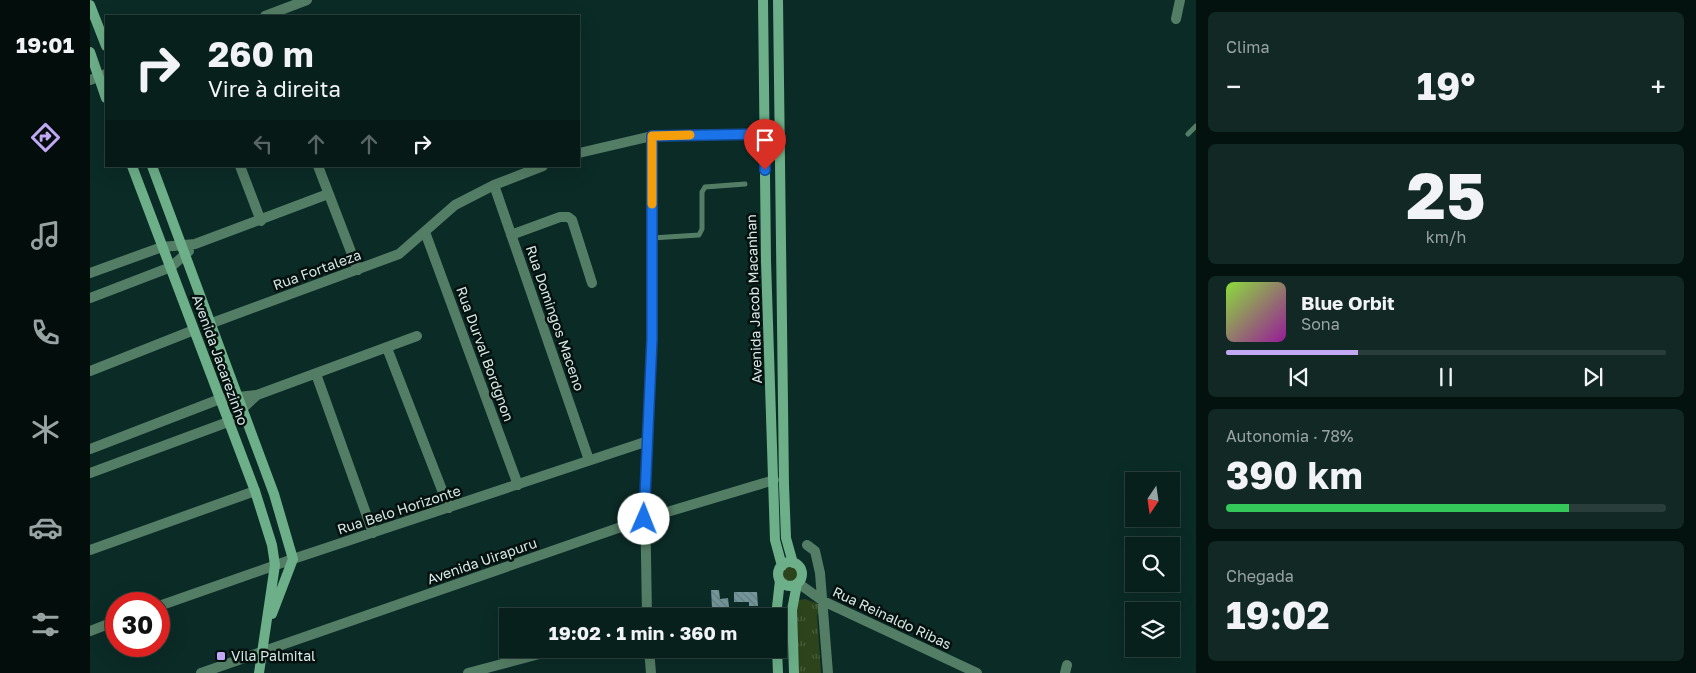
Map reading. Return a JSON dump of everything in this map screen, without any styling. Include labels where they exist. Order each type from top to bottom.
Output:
[{"type":"main road","name":"Avenida Jacob Macanhan","points":[[763,0],[766,277],[775,540],[782,566]]},
{"type":"main road","name":"Avenida Jacob Macanhan","points":[[778,0],[784,485],[786,538],[793,563]]},
{"type":"main road","points":[[90,5],[105,43]]},
{"type":"main road","points":[[90,52],[105,95]]},
{"type":"main road","name":"Avenida Jacarezinho","points":[[132,167],[255,491],[272,545],[275,565],[266,631]]},
{"type":"main road","name":"Avenida Jacarezinho","points":[[152,167],[212,323],[274,494],[293,559]]},
{"type":"main road","points":[[259,673],[266,631],[293,559]]},
{"type":"main road","points":[[777,608],[779,573],[782,566],[793,563],[801,570],[802,578],[798,583],[792,610],[794,673]]},
{"type":"main road","points":[[780,580],[790,586],[798,583]]},
{"type":"main road","points":[[777,658],[778,673]]},
{"type":"street","points":[[269,15],[307,0]]},
{"type":"street","points":[[1176,19],[1180,0]]},
{"type":"street","points":[[580,153],[652,136],[765,134]]},
{"type":"street","points":[[647,608],[644,519],[652,339],[652,136]]},
{"type":"street","points":[[240,167],[261,221]]},
{"type":"street","points":[[318,167],[358,270]]},
{"type":"street","name":"Rua Fortaleza","points":[[212,323],[399,254],[455,205],[494,185],[540,167]]},
{"type":"street","name":"Rua Domingos Maceno","points":[[494,185],[589,460]]},
{"type":"street","points":[[90,273],[162,247],[195,244],[261,221],[328,194]]},
{"type":"street","points":[[512,235],[560,217],[568,217],[572,220],[592,284]]},
{"type":"street","name":"Rua Durval Bordgnon","points":[[425,232],[518,485]]},
{"type":"street","points":[[90,298],[171,267],[185,256],[195,244]]},
{"type":"street","points":[[90,370],[194,330]]},
{"type":"street","points":[[90,449],[220,399],[257,395],[417,336]]},
{"type":"street","points":[[387,348],[449,508]]},
{"type":"street","points":[[316,374],[373,533]]},
{"type":"street","points":[[90,474],[228,422],[257,395]]},
{"type":"street","name":"Rua Belo Horizonte","points":[[170,602],[275,565],[648,441]]},
{"type":"street","name":"Avenida Uirapuru","points":[[201,673],[644,519],[774,480]]},
{"type":"street","points":[[90,550],[255,491]]},
{"type":"street","points":[[808,545],[815,551],[823,601],[828,673]]},
{"type":"street","name":"Rua Reinaldo Ribas","points":[[798,583],[823,601],[974,672]]},
{"type":"street","points":[[90,631],[105,626]]},
{"type":"street","points":[[468,673],[524,658]]},
{"type":"street","points":[[650,658],[651,673]]},
{"type":"lane","points":[[1188,134],[1196,126]]},
{"type":"lane","points":[[652,238],[699,235],[702,228],[702,192],[706,187],[746,184]]},
{"type":"green space","points":[[790,564],[797,567],[800,574],[797,581],[790,584],[783,581],[780,574],[783,567]]},
{"type":"green space","points":[[805,599],[819,604],[821,611],[817,615],[821,673],[799,673],[796,609],[799,600]]},
{"type":"building","points":[[711,590],[719,590],[720,599],[728,598],[729,607],[712,608]]},
{"type":"building","points":[[734,592],[757,592],[758,606],[749,606],[749,602],[734,602]]},
{"type":"slow traffic","points":[[652,204],[652,136],[690,135]]},
{"type":"place","name":"Vila Palmital","points":[[221,656]]},
{"type":"route","points":[[644,519],[652,339],[652,136],[765,134],[765,170]]}]
